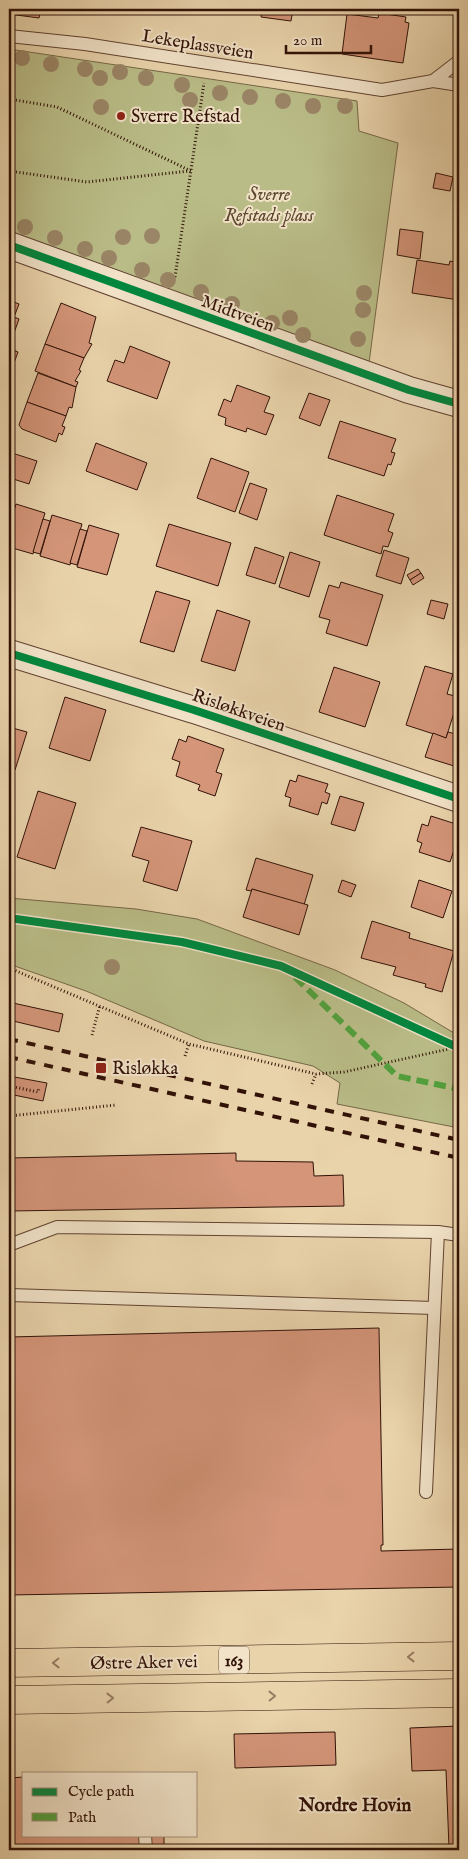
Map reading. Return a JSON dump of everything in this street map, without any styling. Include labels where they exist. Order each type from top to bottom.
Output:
[{"type":"highway","name":"Østre Aker vei","points":[[9,1664],[459,1656]]},
{"type":"highway","name":"Østre Aker vei","points":[[9,1700],[459,1693]]},
{"type":"street","name":"Midtveien","points":[[9,245],[400,387],[459,404]]},
{"type":"street","name":"Risløkkveien","points":[[9,653],[194,710],[459,799]]},
{"type":"lane","name":"Lekeplassveien","points":[[9,36],[85,44],[382,90],[432,81]]},
{"type":"lane","points":[[432,81],[459,61]]},
{"type":"lane","points":[[432,81],[459,85]]},
{"type":"lane","points":[[9,1245],[57,1227],[438,1232],[459,1235]]},
{"type":"lane","points":[[426,1492],[438,1232]]},
{"type":"lane","points":[[9,1295],[434,1308]]},
{"type":"lane","points":[[145,1836],[146,1850]]},
{"type":"path","points":[[171,304],[207,63]]},
{"type":"path","points":[[9,99],[57,107],[191,171]]},
{"type":"path","points":[[9,171],[87,182],[191,171]]},
{"type":"path","points":[[9,968],[189,1044],[316,1074],[344,1072],[459,1048]]},
{"type":"path","points":[[92,1035],[100,1005]]},
{"type":"path","points":[[440,1039],[459,1048]]},
{"type":"path","points":[[186,1056],[189,1044]]},
{"type":"path","points":[[312,1084],[316,1074]]},
{"type":"path","points":[[9,1086],[38,1092],[39,1087]]},
{"type":"path","points":[[9,1116],[116,1104]]},
{"type":"green space","name":"Sverre Refstads plass","points":[[9,49],[357,101],[359,131],[398,143],[369,363],[9,233]]},
{"type":"green space","points":[[9,898],[136,909],[197,919],[335,970],[404,1003],[459,1036],[459,1128],[337,1104],[340,1083],[313,1066],[204,1041],[86,991],[9,964]]},
{"type":"building","points":[[9,9],[41,9],[39,18],[9,14]]},
{"type":"building","points":[[262,9],[293,9],[291,21],[261,17]]},
{"type":"building","points":[[379,13],[406,17],[405,22],[409,23],[403,63],[342,54],[347,14],[378,18]]},
{"type":"building","points":[[436,173],[453,177],[450,191],[433,188]]},
{"type":"building","points":[[400,229],[423,232],[420,259],[397,255]]},
{"type":"building","points":[[417,260],[449,265],[450,261],[459,263],[459,300],[412,293]]},
{"type":"building","points":[[9,300],[19,304],[14,317],[19,319],[14,333],[9,331]]},
{"type":"building","points":[[61,303],[96,317],[89,343],[92,344],[84,358],[45,344]]},
{"type":"building","points":[[45,344],[84,358],[79,370],[81,371],[75,381],[78,382],[76,387],[35,371]]},
{"type":"building","points":[[130,346],[170,362],[157,399],[107,381],[115,360],[124,363]]},
{"type":"building","points":[[9,348],[18,352],[10,374],[9,374]]},
{"type":"building","points":[[38,373],[76,387],[72,408],[69,407],[66,416],[27,402]]},
{"type":"building","points":[[237,385],[270,397],[264,412],[274,415],[266,435],[247,428],[246,432],[225,425],[226,418],[218,415],[224,399],[231,402]]},
{"type":"building","points":[[309,393],[330,400],[320,426],[299,418]]},
{"type":"building","points":[[27,402],[66,416],[62,426],[65,427],[62,435],[59,433],[56,442],[22,429],[19,425]]},
{"type":"building","points":[[340,421],[396,439],[391,452],[395,453],[391,465],[388,464],[384,476],[328,458]]},
{"type":"building","points":[[96,443],[147,463],[137,490],[86,471]]},
{"type":"building","points":[[9,452],[37,461],[29,484],[10,478],[9,482]]},
{"type":"building","points":[[211,458],[249,472],[235,512],[197,498]]},
{"type":"building","points":[[250,483],[267,489],[257,520],[239,513]]},
{"type":"building","points":[[337,495],[394,514],[388,531],[393,533],[388,547],[383,546],[381,554],[324,535]]},
{"type":"building","points":[[16,504],[45,513],[33,554],[9,547],[9,527]]},
{"type":"building","points":[[52,515],[82,524],[70,565],[40,556]]},
{"type":"building","points":[[43,519],[50,521],[40,554],[33,552]]},
{"type":"building","points":[[169,524],[231,543],[218,586],[156,566]]},
{"type":"building","points":[[89,525],[119,534],[107,575],[77,567]]},
{"type":"building","points":[[80,529],[87,531],[77,565],[70,563]]},
{"type":"building","points":[[255,547],[284,557],[275,584],[246,575]]},
{"type":"building","points":[[384,550],[409,558],[401,584],[376,576]]},
{"type":"building","points":[[290,552],[320,562],[309,597],[279,587]]},
{"type":"building","points":[[418,569],[421,573],[410,580],[407,575]]},
{"type":"building","points":[[421,573],[424,578],[413,585],[410,580]]},
{"type":"building","points":[[341,582],[383,595],[367,646],[326,633],[330,620],[319,617],[329,585],[339,588]]},
{"type":"building","points":[[156,591],[190,601],[174,652],[140,642]]},
{"type":"building","points":[[431,600],[448,604],[444,619],[427,614]]},
{"type":"building","points":[[217,610],[250,621],[235,671],[201,661]]},
{"type":"building","points":[[425,666],[453,674],[447,694],[459,697],[446,738],[406,725]]},
{"type":"building","points":[[334,667],[380,682],[365,727],[319,712]]},
{"type":"building","points":[[65,697],[106,710],[90,761],[49,748]]},
{"type":"building","points":[[9,727],[27,732],[15,770],[12,769],[10,775]]},
{"type":"building","points":[[448,732],[459,735],[459,749],[454,766],[425,757],[433,733],[446,738]]},
{"type":"building","points":[[188,736],[224,749],[216,772],[222,774],[215,796],[198,790],[200,785],[176,776],[180,762],[172,759],[179,739],[186,742]]},
{"type":"building","points":[[298,775],[328,784],[325,792],[330,794],[327,804],[322,802],[318,815],[289,806],[291,798],[285,796],[290,780],[296,782]]},
{"type":"building","points":[[38,791],[76,803],[55,869],[17,857]]},
{"type":"building","points":[[340,796],[364,803],[355,831],[331,824]]},
{"type":"building","points":[[431,816],[459,825],[459,852],[454,850],[450,862],[419,852],[422,843],[417,841],[422,824],[428,826]]},
{"type":"building","points":[[141,827],[192,841],[177,891],[143,881],[149,861],[132,856]]},
{"type":"building","points":[[256,858],[313,875],[304,905],[252,889],[251,891],[246,890]]},
{"type":"building","points":[[342,880],[356,885],[351,897],[338,892]]},
{"type":"building","points":[[419,880],[452,891],[443,918],[411,907]]},
{"type":"building","points":[[252,889],[308,905],[299,935],[243,917]]},
{"type":"building","points":[[372,921],[410,933],[409,938],[454,951],[442,992],[425,987],[426,984],[393,975],[396,967],[361,958]]},
{"type":"building","points":[[13,1003],[63,1014],[59,1032],[9,1020]]},
{"type":"building","points":[[9,1076],[47,1083],[43,1101],[9,1094]]},
{"type":"building","points":[[236,1153],[236,1161],[313,1162],[314,1176],[343,1175],[344,1206],[9,1211],[9,1158]]},
{"type":"building","points":[[379,1328],[383,1545],[381,1545],[381,1551],[459,1549],[459,1587],[9,1595],[9,1337]]},
{"type":"building","points":[[459,1726],[459,1848],[449,1848],[446,1770],[412,1771],[410,1728]]},
{"type":"building","points":[[335,1732],[336,1765],[235,1768],[234,1734]]},
{"type":"building","points":[[22,1777],[22,1836],[164,1836],[164,1850],[9,1850],[9,1778]]},
{"type":"building","points":[[363,1847],[363,1850],[334,1850],[334,1848]]},
{"type":"railway","points":[[9,1039],[459,1140]]},
{"type":"railway","points":[[9,1057],[459,1158]]},
{"type":"marked path","points":[[295,977],[397,1076],[459,1089]]},
{"type":"cycle path","points":[[9,245],[409,390],[459,404]]},
{"type":"cycle path","points":[[9,653],[194,710],[459,799]]},
{"type":"cycle path","points":[[9,918],[182,942],[281,966],[459,1048]]},
{"type":"place","name":"Sverre Refstad","points":[[121,116]]},
{"type":"place","name":"Risløkka","points":[[101,1068]]},
{"type":"district","name":"Nordre Hovin","points":[[355,1804]]}]
